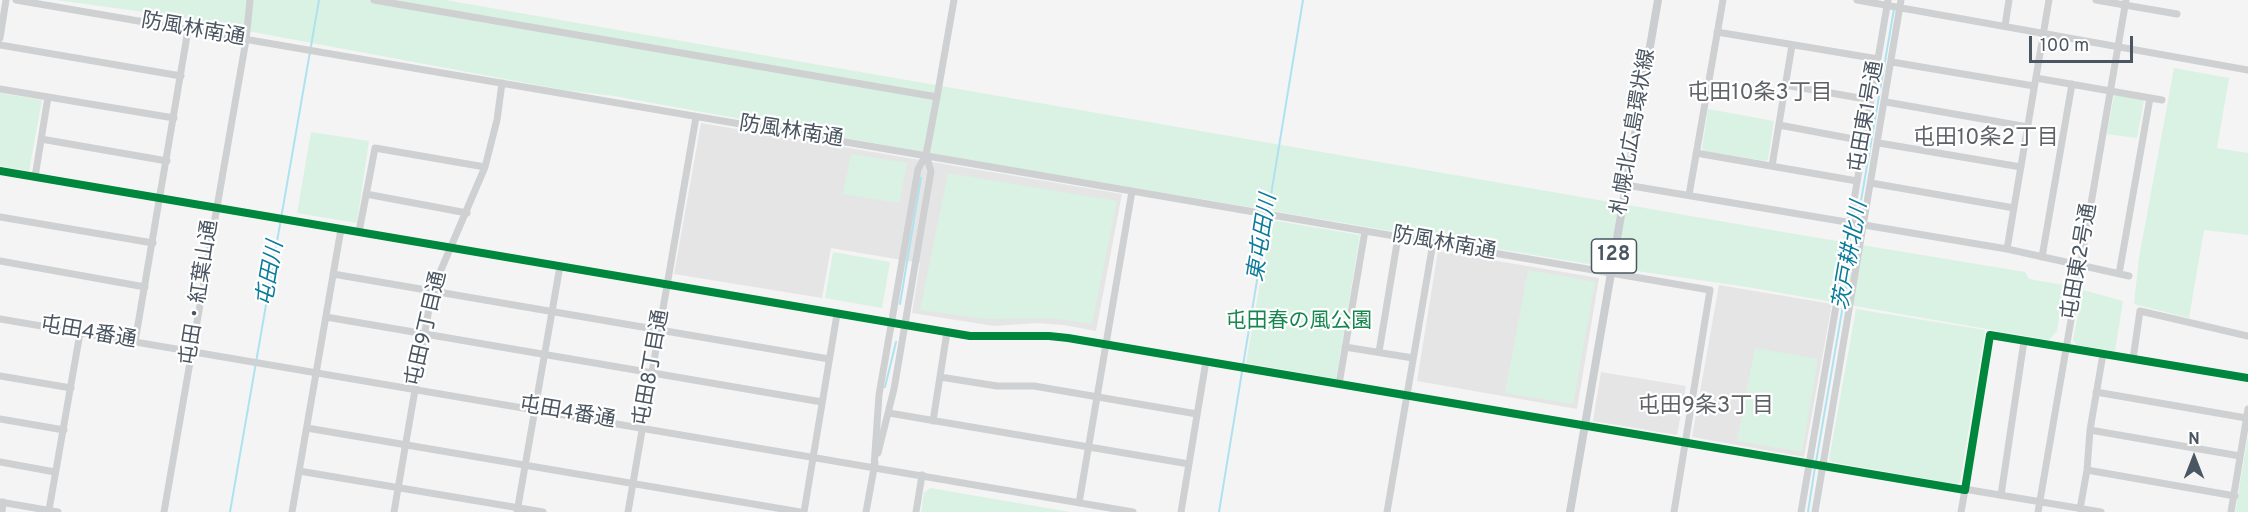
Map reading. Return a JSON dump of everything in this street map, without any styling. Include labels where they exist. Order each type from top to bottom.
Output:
[{"type":"main road","name":"札幌北広島環状線","points":[[1570,512],[1658,0]]},
{"type":"street","points":[[0,38],[6,0]]},
{"type":"street","name":"防風林南通","points":[[16,0],[1710,290],[1686,443]]},
{"type":"street","name":"屯田・紅葉山通","points":[[164,512],[246,40],[250,0]]},
{"type":"street","points":[[374,0],[938,97]]},
{"type":"street","points":[[874,467],[879,395],[891,323],[918,170],[926,155],[938,97],[954,0]]},
{"type":"street","points":[[1689,195],[1723,0]]},
{"type":"street","points":[[1857,0],[2248,70]]},
{"type":"street","points":[[2005,26],[2009,0]]},
{"type":"street","points":[[2007,249],[2049,0]]},
{"type":"street","points":[[2096,0],[2126,3],[2177,14]]},
{"type":"street","name":"屯田東2号通","points":[[2038,512],[2126,3]]},
{"type":"street","name":"屯田東1号通","points":[[1815,512],[1816,465],[1858,224],[1857,181],[1878,59],[1894,5]]},
{"type":"street","name":"屯田東1号通","points":[[1801,512],[1816,465],[1858,224],[1871,183],[1879,143],[1892,62],[1894,5]]},
{"type":"street","points":[[135,342],[188,30]]},
{"type":"street","points":[[1717,32],[1878,59]]},
{"type":"street","points":[[0,45],[181,76]]},
{"type":"street","points":[[1772,166],[1792,45]]},
{"type":"street","points":[[1892,62],[2035,82],[2072,84],[2162,100]]},
{"type":"street","name":"屯田9丁目通","points":[[394,512],[432,291],[485,167],[497,120],[502,83]]},
{"type":"street","points":[[2042,257],[2072,84]]},
{"type":"street","points":[[1785,85],[1871,100]]},
{"type":"street","points":[[0,89],[174,118]]},
{"type":"street","points":[[35,177],[48,97]]},
{"type":"street","points":[[2119,274],[2150,98]]},
{"type":"street","points":[[1886,102],[2028,126]]},
{"type":"street","name":"屯田8丁目通","points":[[628,512],[696,117]]},
{"type":"street","points":[[1779,125],[1864,141]]},
{"type":"street","points":[[41,139],[167,160]]},
{"type":"street","points":[[1879,143],[2021,167]]},
{"type":"street","points":[[359,232],[375,148],[485,167]]},
{"type":"street","points":[[1696,153],[1857,181]]},
{"type":"street","points":[[866,512],[906,325],[931,171],[926,155]]},
{"type":"street","points":[[0,171],[970,336],[1049,336],[1107,344],[2101,512]]},
{"type":"street","points":[[1871,183],[2014,208]]},
{"type":"street","points":[[1626,185],[2007,249],[2129,276]]},
{"type":"street","points":[[1079,502],[1132,191]]},
{"type":"street","points":[[366,194],[467,213]]},
{"type":"street","points":[[0,217],[153,243]]},
{"type":"street","points":[[292,512],[341,229]]},
{"type":"street","points":[[1339,384],[1365,231]]},
{"type":"street","points":[[1379,352],[1398,237]]},
{"type":"street","points":[[1387,512],[1433,243]]},
{"type":"street","points":[[0,261],[145,287]]},
{"type":"street","points":[[517,510],[560,266]]},
{"type":"street","points":[[333,274],[829,359]]},
{"type":"street","points":[[2133,359],[2140,311],[2248,336]]},
{"type":"street","points":[[307,428],[802,512],[837,314]]},
{"type":"street","points":[[326,317],[822,402]]},
{"type":"street","name":"屯田4番通","points":[[0,319],[1133,512]]},
{"type":"street","points":[[933,421],[947,332]]},
{"type":"street","points":[[49,510],[80,333]]},
{"type":"street","points":[[1961,512],[1990,335],[2248,378]]},
{"type":"street","points":[[2001,495],[2024,341]]},
{"type":"street","points":[[1346,347],[1413,358]]},
{"type":"street","points":[[2080,508],[2103,354]]},
{"type":"street","points":[[1181,512],[1206,361]]},
{"type":"street","points":[[0,376],[71,388]]},
{"type":"street","points":[[940,377],[998,386],[1034,386],[1197,414]]},
{"type":"street","points":[[2096,392],[2246,418]]},
{"type":"street","points":[[2231,512],[2248,409]]},
{"type":"street","points":[[889,413],[1189,464]]},
{"type":"street","points":[[0,419],[64,430]]},
{"type":"street","points":[[2090,430],[2240,456]]},
{"type":"street","points":[[1674,512],[1686,443]]},
{"type":"street","points":[[0,462],[55,472]]},
{"type":"street","points":[[2087,470],[2235,496]]},
{"type":"street","points":[[299,471],[517,510],[543,512]]},
{"type":"street","points":[[916,512],[922,475]]},
{"type":"street","points":[[2,512],[2,502],[58,512]]},
{"type":"shaded area","points":[[701,123],[1122,194],[1096,331],[1037,323],[994,326],[912,313],[920,263],[831,248],[822,298],[674,274]]},
{"type":"shaded area","points":[[1438,251],[1599,278],[1577,409],[1417,381]]},
{"type":"shaded area","points":[[1719,285],[1832,304],[1804,457],[1692,437]]},
{"type":"shaded area","points":[[1601,372],[1686,386],[1677,435],[1593,421]]},
{"type":"green space","points":[[56,0],[445,0],[2025,272],[2029,279],[2064,285],[2057,331],[2049,340],[1747,287],[1582,263],[945,156],[614,96],[564,90],[151,13]]},
{"type":"green space","points":[[2174,68],[2229,78],[2217,148],[2248,153],[2248,235],[2204,230],[2189,318],[2134,304],[2139,258]]},
{"type":"green space","points":[[0,93],[42,100],[29,171],[0,166]]},
{"type":"green space","points":[[2114,95],[2144,100],[2137,138],[2107,134]]},
{"type":"green space","points":[[1708,109],[1774,121],[1768,159],[1766,161],[1704,151],[1702,148]]},
{"type":"green space","points":[[311,132],[369,141],[357,223],[297,213]]},
{"type":"green space","points":[[851,154],[907,163],[899,203],[843,194]]},
{"type":"green space","points":[[948,173],[1117,201],[1092,324],[1050,318],[988,319],[920,310]]},
{"type":"green space","name":"屯田春の風公園","points":[[1271,220],[1360,235],[1336,379],[1246,363]]},
{"type":"green space","points":[[833,252],[890,262],[882,308],[825,298]]},
{"type":"green space","points":[[1528,270],[1595,282],[1573,404],[1505,393]]},
{"type":"green space","points":[[2083,290],[2123,301],[2115,351],[2077,345],[2073,340]]},
{"type":"green space","points":[[1856,309],[1985,330],[1960,482],[1957,484],[1829,460]]},
{"type":"green space","points":[[1755,348],[1818,359],[1802,452],[1737,441]]},
{"type":"green space","points":[[2248,435],[2248,512],[2235,512],[2236,508]]},
{"type":"green space","points":[[930,488],[1070,512],[921,512],[924,493]]},
{"type":"waterway","name":"屯田川","points":[[230,512],[319,0]]},
{"type":"waterway","name":"東屯田川","points":[[1219,512],[1303,0]]},
{"type":"waterway","name":"茨戸耕北川","points":[[1816,462],[1894,9]]},
{"type":"waterway","points":[[900,304],[921,178]]},
{"type":"waterway","points":[[885,387],[896,342]]},
{"type":"waterway","name":"茨戸耕北川","points":[[1808,512],[1815,467]]},
{"type":"cycle path","points":[[0,171],[970,336],[1068,338],[1965,490],[1990,335],[2248,378]]},
{"type":"district","name":"屯田10条3丁目","points":[[1760,95]]},
{"type":"district","name":"屯田10条2丁目","points":[[1986,140]]},
{"type":"district","name":"屯田9条3丁目","points":[[1706,408]]}]
